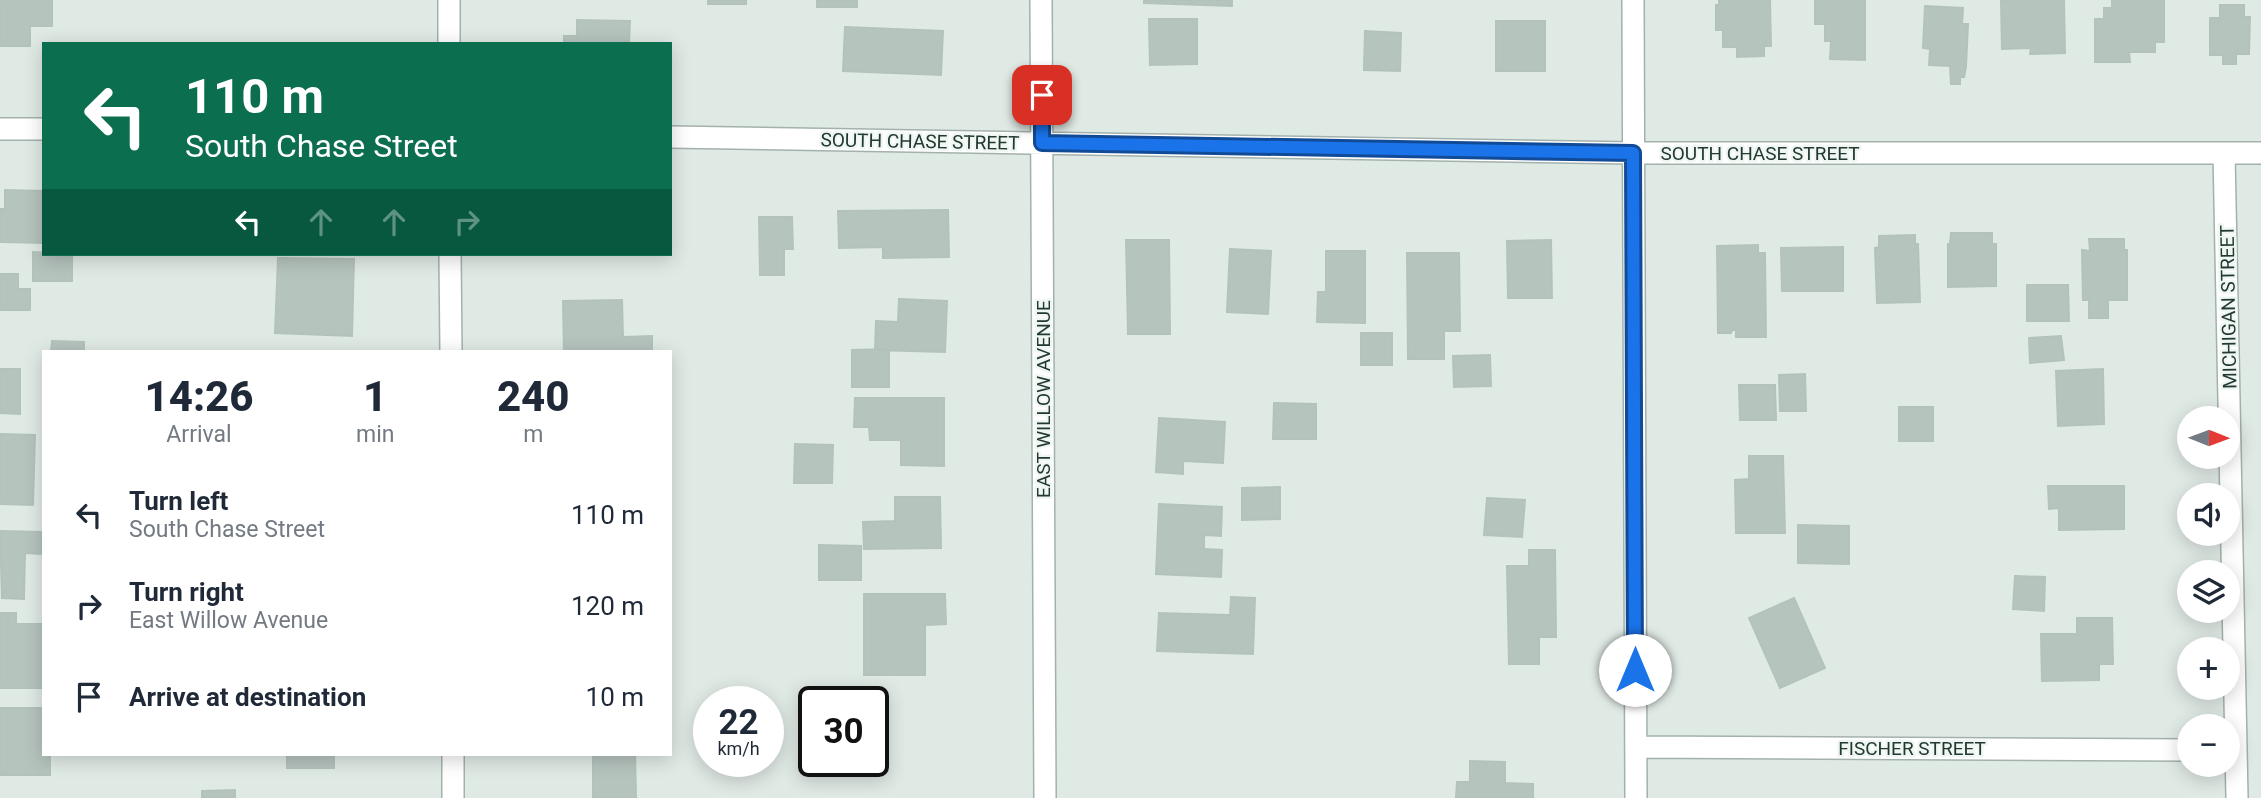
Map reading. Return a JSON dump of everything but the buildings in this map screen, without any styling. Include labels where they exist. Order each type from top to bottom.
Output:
[{"type":"street","points":[[449,0],[449,42]]},
{"type":"street","name":"EAST WILLOW AVENUE","points":[[1041,0],[1045,798]]},
{"type":"street","points":[[1633,0],[1636,798]]},
{"type":"street","points":[[0,129],[42,129]]},
{"type":"street","name":"SOUTH CHASE STREET","points":[[672,137],[1633,153],[2261,152]]},
{"type":"street","name":"MICHIGAN STREET","points":[[2224,153],[2232,714]]},
{"type":"street","points":[[450,256],[451,350]]},
{"type":"street","name":"FISCHER STREET","points":[[1636,747],[2177,750]]},
{"type":"street","points":[[453,756],[453,798]]},
{"type":"street","name":"MICHIGAN STREET","points":[[2235,777],[2237,798]]},
{"type":"route","points":[[1042,95],[1042,143],[1633,153],[1635,670]]}]
